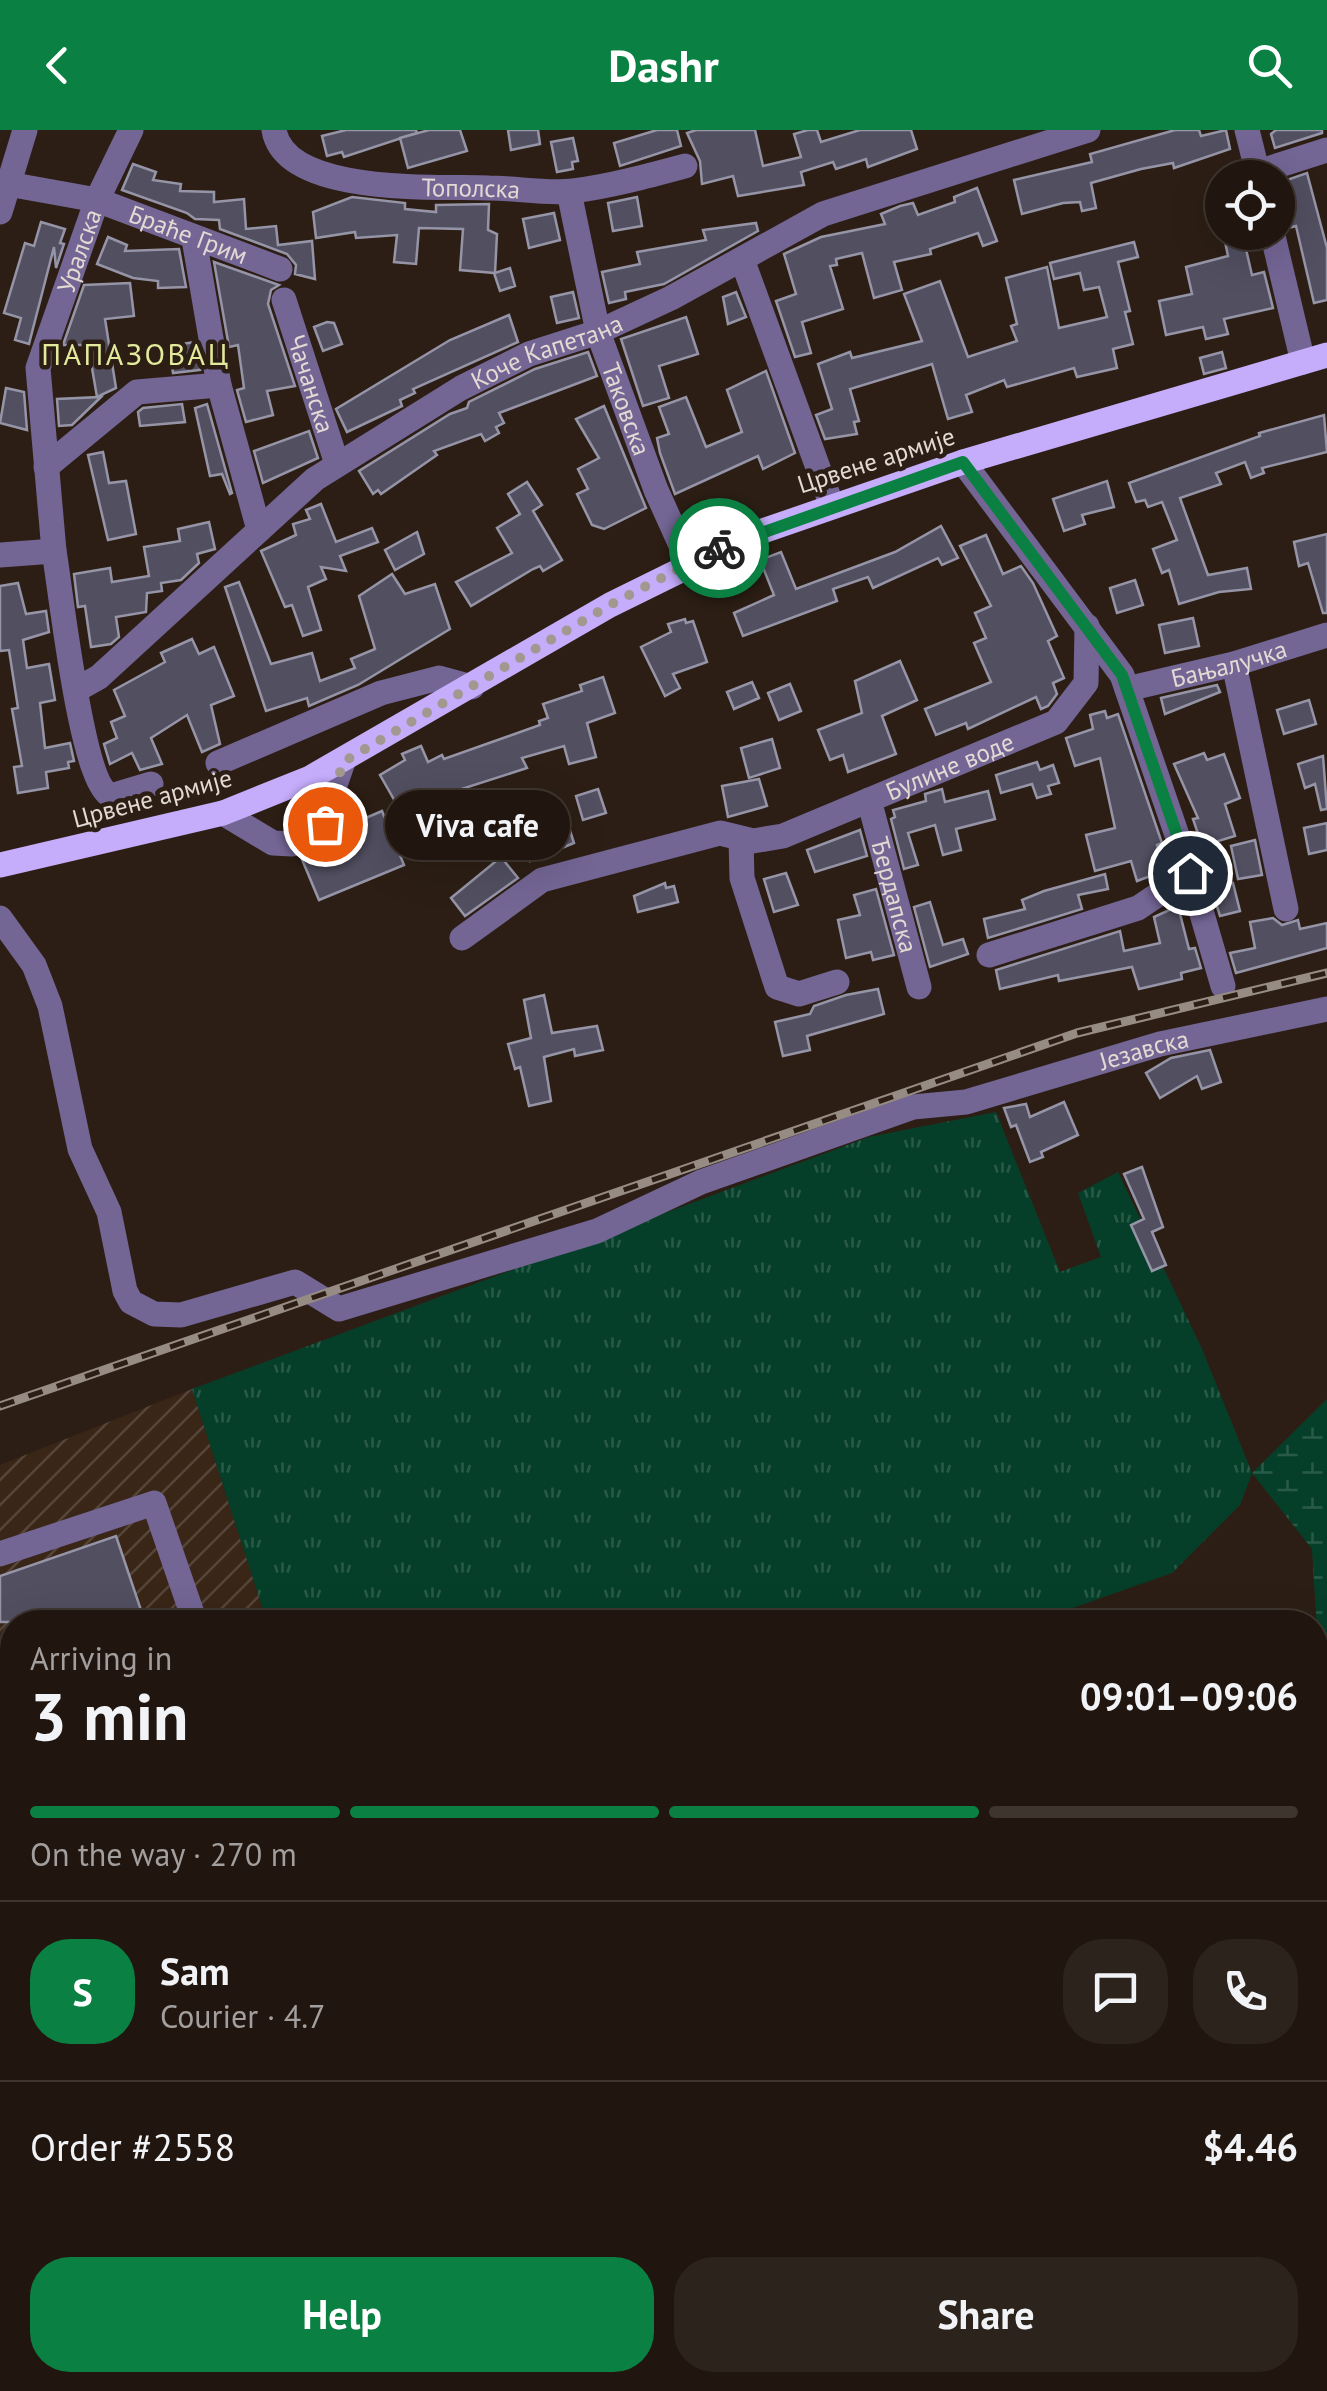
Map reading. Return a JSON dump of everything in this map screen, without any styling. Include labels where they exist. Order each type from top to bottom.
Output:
[{"type":"main road","name":"Црвене армије","points":[[0,864],[222,813],[343,762],[689,564],[832,506],[963,462],[1315,359]]},
{"type":"street","points":[[0,212],[25,130]]},
{"type":"street","name":"Уралска","points":[[130,130],[97,200],[38,368],[54,551],[83,736],[100,790],[111,796],[151,784]]},
{"type":"street","name":"Тополска","points":[[274,130],[281,150],[295,162],[343,179],[569,192],[685,166]]},
{"type":"street","name":"Коче Капетана","points":[[76,690],[99,678],[337,464],[461,388],[528,354],[598,332],[743,262],[823,214],[1088,130]]},
{"type":"street","points":[[1247,130],[1254,160]]},
{"type":"street","points":[[1295,162],[1327,150]]},
{"type":"street","name":"Браће Грим","points":[[8,184],[97,200],[280,268]]},
{"type":"street","name":"Таковска","points":[[569,192],[598,332],[656,490],[689,564]]},
{"type":"street","points":[[194,238],[219,385],[260,530]]},
{"type":"street","points":[[1278,250],[1315,359]]},
{"type":"street","points":[[743,262],[832,506]]},
{"type":"street","name":"Чачанска","points":[[284,300],[337,464]]},
{"type":"street","points":[[46,467],[137,392],[219,385]]},
{"type":"street","points":[[963,462],[1087,626],[1127,689],[1190,873],[1223,986]]},
{"type":"street","points":[[0,555],[54,551]]},
{"type":"street","name":"Булине воде","points":[[462,938],[542,880],[720,833],[741,840],[783,836],[1056,722],[1086,683],[1087,626]]},
{"type":"street","name":"Бањалучка","points":[[1127,689],[1234,664],[1327,635]]},
{"type":"street","points":[[1234,664],[1286,909]]},
{"type":"street","name":"Црвене армије","points":[[218,763],[382,692],[440,678],[472,687]]},
{"type":"street","points":[[319,831],[343,762]]},
{"type":"street","name":"Ђердапска","points":[[869,800],[919,987]]},
{"type":"street","points":[[222,813],[273,843],[292,844]]},
{"type":"street","points":[[741,840],[742,878],[777,987],[799,994],[838,982]]},
{"type":"street","points":[[990,955],[1138,908],[1190,873]]},
{"type":"street","name":"Језавска","points":[[0,918],[34,966],[50,1006],[80,1149],[110,1212],[124,1291],[140,1310],[154,1314],[208,1310],[295,1282],[340,1309],[596,1230],[652,1202],[914,1107],[966,1102],[1160,1044],[1327,1009]]},
{"type":"street","points":[[0,1554],[154,1503],[190,1610]]},
{"type":"shaded area","points":[[192,1389],[263,1610],[0,1610],[0,1465]]},
{"type":"green space","points":[[996,1112],[1060,1272],[1101,1257],[1078,1193],[1118,1172],[1202,1349],[1252,1473],[1240,1505],[1172,1573],[1067,1610],[263,1610],[192,1389],[869,1137]]},
{"type":"green space","points":[[1327,1399],[1327,1610],[1316,1610],[1312,1549],[1252,1473]]},
{"type":"building","points":[[346,130],[417,133],[344,157],[342,152],[327,156],[322,136]]},
{"type":"building","points":[[429,130],[460,130],[467,151],[408,168],[400,138]]},
{"type":"building","points":[[508,130],[538,130],[540,144],[511,150]]},
{"type":"building","points":[[657,130],[677,130],[681,146],[620,166],[614,143]]},
{"type":"building","points":[[755,130],[763,166],[801,157],[794,134],[808,130],[817,130],[821,142],[860,130],[911,130],[917,149],[868,167],[866,159],[836,169],[833,162],[801,172],[804,185],[738,196],[733,176],[702,184],[700,161],[687,133]]},
{"type":"building","points":[[1175,130],[1199,130],[1201,136],[1226,130],[1230,149],[1174,168],[1173,163],[1091,183],[1096,208],[1082,211],[1080,202],[1063,203],[1022,214],[1014,180],[1092,162],[1090,154]]},
{"type":"building","points":[[1276,130],[1322,133],[1275,148],[1271,134]]},
{"type":"building","points":[[573,138],[578,161],[572,162],[573,169],[557,172],[551,142]]},
{"type":"building","points":[[133,164],[156,172],[153,180],[181,184],[180,191],[214,192],[214,202],[244,199],[246,229],[276,226],[278,245],[312,241],[315,279],[295,274],[296,265],[287,254],[220,229],[219,220],[195,219],[122,190]]},
{"type":"building","points":[[1307,173],[1327,248],[1327,300],[1314,303],[1295,226],[1295,177]]},
{"type":"building","points":[[977,188],[997,241],[983,246],[978,233],[930,249],[931,254],[894,262],[902,290],[874,298],[862,253],[836,259],[837,265],[830,266],[843,309],[802,322],[811,353],[795,357],[776,301],[796,294],[784,254],[821,237],[885,224],[881,214],[900,206],[913,203],[918,215],[955,202],[954,197]]},
{"type":"building","points":[[352,197],[405,203],[405,209],[436,212],[436,205],[489,204],[488,230],[497,234],[495,273],[510,268],[515,286],[500,291],[494,273],[460,270],[463,229],[419,228],[416,264],[394,262],[397,235],[356,238],[355,232],[316,238],[313,212]]},
{"type":"building","points":[[637,197],[642,226],[613,231],[608,203]]},
{"type":"building","points":[[554,213],[560,240],[529,248],[523,219]]},
{"type":"building","points":[[41,222],[65,229],[60,243],[64,244],[56,268],[54,247],[29,344],[15,340],[21,318],[4,313],[25,243],[34,246]]},
{"type":"building","points":[[756,223],[758,231],[664,284],[625,292],[626,299],[609,303],[602,272],[640,264],[637,252],[706,240],[703,230]]},
{"type":"building","points":[[108,237],[127,245],[125,251],[179,249],[186,287],[158,288],[158,281],[133,278],[97,264]]},
{"type":"building","points":[[1134,242],[1138,257],[1118,262],[1133,344],[1113,349],[1117,368],[1077,377],[1074,368],[1007,387],[1004,380],[966,395],[972,412],[948,419],[932,364],[850,389],[859,421],[854,422],[857,434],[825,439],[816,415],[832,409],[818,364],[850,352],[852,358],[922,341],[904,294],[940,281],[968,357],[1017,341],[1011,326],[1017,324],[1006,278],[1047,267],[1059,328],[1107,317],[1099,287],[1084,290],[1080,273],[1054,279],[1050,263]]},
{"type":"building","points":[[1227,250],[1246,250],[1252,275],[1264,272],[1273,308],[1224,319],[1228,334],[1206,339],[1203,327],[1166,335],[1159,301],[1192,294],[1186,267],[1228,256]]},
{"type":"building","points":[[214,262],[279,285],[271,290],[268,304],[295,386],[267,391],[273,415],[246,422],[237,390],[244,388],[238,345],[229,347]]},
{"type":"building","points":[[130,283],[134,316],[105,319],[116,388],[97,397],[88,345],[63,345],[84,285]]},
{"type":"building","points":[[573,292],[579,318],[557,323],[551,297]]},
{"type":"building","points":[[736,292],[746,317],[728,324],[723,297]]},
{"type":"building","points":[[509,315],[518,342],[413,389],[415,393],[400,400],[402,406],[347,432],[336,409],[450,340]]},
{"type":"building","points":[[686,317],[698,354],[659,366],[669,398],[643,406],[621,339]]},
{"type":"building","points":[[334,323],[342,344],[323,351],[314,327]]},
{"type":"building","points":[[195,342],[200,370],[173,373],[169,346]]},
{"type":"building","points":[[588,352],[597,376],[499,413],[504,423],[496,427],[499,433],[485,441],[481,434],[434,451],[437,455],[381,494],[378,490],[373,494],[359,471],[450,414],[467,408],[469,402],[535,369]]},
{"type":"building","points":[[1222,352],[1226,368],[1204,374],[1200,358]]},
{"type":"building","points":[[766,371],[795,453],[763,469],[758,456],[675,494],[657,438],[669,434],[659,407],[686,397],[706,447],[742,432],[727,390]]},
{"type":"building","points":[[6,388],[24,392],[27,430],[0,423]]},
{"type":"building","points":[[101,397],[72,425],[59,426],[57,399]]},
{"type":"building","points":[[182,404],[185,422],[140,426],[138,412],[143,408]]},
{"type":"building","points":[[207,404],[230,494],[222,474],[210,476],[195,408]]},
{"type":"building","points":[[604,406],[646,508],[604,529],[592,525],[577,494],[588,489],[578,469],[599,458],[576,419]]},
{"type":"building","points":[[1324,415],[1327,452],[1262,468],[1264,473],[1251,478],[1245,462],[1216,473],[1221,484],[1180,498],[1208,575],[1247,568],[1251,589],[1219,592],[1179,604],[1169,570],[1162,573],[1153,549],[1177,540],[1162,502],[1148,507],[1145,500],[1136,502],[1129,483],[1260,436],[1259,433]]},
{"type":"building","points":[[309,431],[318,458],[263,483],[254,451]]},
{"type":"building","points":[[103,452],[109,483],[126,481],[136,534],[108,540],[88,455]]},
{"type":"building","points":[[1107,481],[1114,507],[1082,515],[1085,524],[1064,531],[1053,499]]},
{"type":"building","points":[[527,482],[542,505],[533,511],[562,560],[543,571],[540,566],[533,569],[471,606],[456,582],[512,553],[497,528],[520,514],[508,494]]},
{"type":"building","points":[[321,504],[336,542],[372,528],[378,542],[340,556],[346,571],[321,567],[326,579],[308,587],[321,630],[303,636],[292,605],[285,607],[261,551],[296,535],[293,524],[310,519],[306,510]]},
{"type":"building","points":[[209,522],[215,549],[197,554],[199,563],[181,580],[161,583],[162,591],[147,593],[146,612],[116,617],[119,637],[111,644],[91,647],[85,606],[78,607],[74,574],[110,568],[112,582],[149,576],[144,547],[180,541],[178,529]]},
{"type":"building","points":[[941,526],[958,558],[942,565],[938,558],[873,588],[868,577],[833,589],[837,601],[743,636],[734,613],[774,595],[760,560],[781,552],[796,589],[895,552]]},
{"type":"building","points":[[417,532],[424,554],[395,570],[385,550]]},
{"type":"building","points":[[1327,534],[1327,613],[1323,613],[1308,563],[1299,566],[1294,542]]},
{"type":"building","points":[[986,535],[1003,574],[1021,566],[1033,583],[1057,636],[1048,641],[1064,678],[1053,683],[1057,694],[1048,706],[1041,709],[1036,697],[968,729],[966,723],[936,735],[925,709],[991,682],[974,643],[986,638],[975,613],[991,606],[960,546]]},
{"type":"building","points":[[392,574],[405,594],[435,584],[450,629],[358,685],[309,706],[307,698],[266,711],[225,587],[239,582],[271,664],[312,653],[320,681],[355,668],[351,659],[375,649],[359,596]]},
{"type":"building","points":[[1135,580],[1143,605],[1117,613],[1110,588]]},
{"type":"building","points":[[18,583],[26,614],[46,611],[49,632],[23,640],[27,668],[49,664],[55,700],[40,703],[45,748],[70,743],[74,761],[68,762],[69,768],[46,772],[48,788],[18,793],[14,767],[22,766],[12,709],[18,708],[9,650],[0,651],[0,586]]},
{"type":"building","points":[[1193,618],[1199,646],[1165,653],[1159,625]]},
{"type":"building","points":[[685,619],[686,623],[693,621],[707,662],[673,674],[680,688],[665,696],[641,647],[671,632],[668,624]]},
{"type":"building","points":[[192,639],[199,654],[214,647],[234,696],[211,705],[220,744],[202,752],[187,715],[151,738],[162,764],[140,770],[132,753],[110,764],[104,744],[117,738],[111,722],[125,716],[114,690],[165,662],[161,653]]},
{"type":"building","points":[[900,661],[917,700],[882,716],[896,754],[848,772],[843,755],[830,760],[818,730],[862,713],[855,681]]},
{"type":"building","points":[[603,677],[615,713],[587,723],[596,757],[569,764],[564,746],[522,758],[527,768],[446,794],[455,810],[430,823],[418,800],[400,810],[380,775],[405,760],[402,754],[421,746],[428,762],[540,725],[539,721],[548,718],[543,704],[582,691],[580,685]]},
{"type":"building","points":[[752,682],[759,698],[734,709],[727,692]]},
{"type":"building","points":[[790,684],[801,711],[779,720],[768,693]]},
{"type":"building","points":[[1217,685],[1220,692],[1165,714],[1161,698]]},
{"type":"building","points":[[1309,700],[1316,724],[1284,734],[1277,710]]},
{"type":"building","points":[[1105,711],[1107,718],[1118,714],[1162,843],[1157,845],[1164,871],[1137,881],[1131,861],[1095,871],[1086,835],[1115,828],[1100,758],[1075,766],[1066,738],[1093,729],[1090,715]]},
{"type":"building","points":[[772,739],[780,768],[749,778],[741,748]]},
{"type":"building","points":[[1204,753],[1207,760],[1224,754],[1240,798],[1225,804],[1235,836],[1202,846],[1193,819],[1198,818],[1174,764]]},
{"type":"building","points":[[1323,756],[1327,809],[1321,810],[1315,784],[1305,788],[1298,764]]},
{"type":"building","points":[[1037,762],[1040,770],[1053,765],[1059,783],[1048,786],[1051,794],[1037,798],[1032,784],[1001,793],[996,775]]},
{"type":"building","points":[[759,779],[767,806],[728,817],[722,786]]},
{"type":"building","points":[[598,789],[606,813],[583,820],[576,796]]},
{"type":"building","points":[[942,789],[945,802],[988,791],[995,819],[956,829],[961,850],[943,855],[935,825],[908,833],[918,865],[904,869],[891,819],[895,817],[893,810],[926,801],[925,794]]},
{"type":"building","points":[[382,811],[404,865],[319,900],[301,857],[308,843],[328,844],[330,850],[359,838],[354,823]]},
{"type":"building","points":[[566,818],[574,843],[530,861],[521,836]]},
{"type":"building","points":[[1327,823],[1327,850],[1309,854],[1304,828]]},
{"type":"building","points":[[860,830],[867,856],[815,872],[807,850]]},
{"type":"building","points":[[1255,840],[1262,875],[1238,879],[1231,846]]},
{"type":"building","points":[[501,857],[518,878],[465,916],[451,898]]},
{"type":"building","points":[[786,873],[798,905],[774,912],[764,879]]},
{"type":"building","points":[[1105,874],[1108,889],[1078,895],[1082,909],[988,938],[984,919],[1025,909],[1022,900],[1044,891]]},
{"type":"building","points":[[665,883],[666,888],[674,886],[678,902],[638,912],[634,896]]},
{"type":"building","points":[[1233,883],[1240,911],[1220,916],[1211,888]]},
{"type":"building","points":[[876,889],[894,955],[873,960],[871,952],[846,958],[838,920],[860,915],[854,895]]},
{"type":"building","points":[[930,902],[943,945],[963,939],[968,954],[930,967],[914,907]]},
{"type":"building","points":[[1178,906],[1189,949],[1195,948],[1201,968],[1181,973],[1182,979],[1139,989],[1132,967],[1059,981],[1058,975],[1000,989],[996,970],[1120,931],[1124,951],[1160,943],[1154,917]]},
{"type":"building","points":[[1273,918],[1282,925],[1298,920],[1300,929],[1327,923],[1327,948],[1236,973],[1230,953],[1255,948],[1250,922]]},
{"type":"building","points":[[878,989],[884,1014],[807,1036],[810,1050],[783,1056],[775,1022],[810,1014],[814,1006],[846,995]]},
{"type":"building","points":[[544,995],[552,1033],[597,1026],[603,1050],[575,1056],[574,1049],[544,1057],[551,1101],[529,1106],[520,1067],[515,1069],[508,1044],[531,1038],[524,1000]]},
{"type":"building","points":[[1210,1050],[1221,1082],[1202,1089],[1197,1076],[1160,1098],[1146,1073],[1171,1058]]},
{"type":"building","points":[[1064,1102],[1078,1135],[1041,1152],[1043,1157],[1030,1162],[1016,1125],[1011,1127],[1004,1108],[1026,1104],[1030,1117]]},
{"type":"building","points":[[1142,1167],[1163,1227],[1152,1232],[1166,1265],[1152,1271],[1131,1225],[1144,1219],[1124,1174]]},
{"type":"building","points":[[116,1536],[141,1610],[0,1610],[0,1576]]},
{"type":"railway","points":[[0,1406],[1077,1033],[1327,973]]},
{"type":"way so far","points":[[325,824],[343,762],[610,605],[719,548]]},
{"type":"place","name":"Viva cafe","points":[[325,824]]},
{"type":"district","name":"ПАПАЗОВАЦ","points":[[136,353]]},
{"type":"route","points":[[719,548],[963,462],[1122,675],[1190,873]]}]
